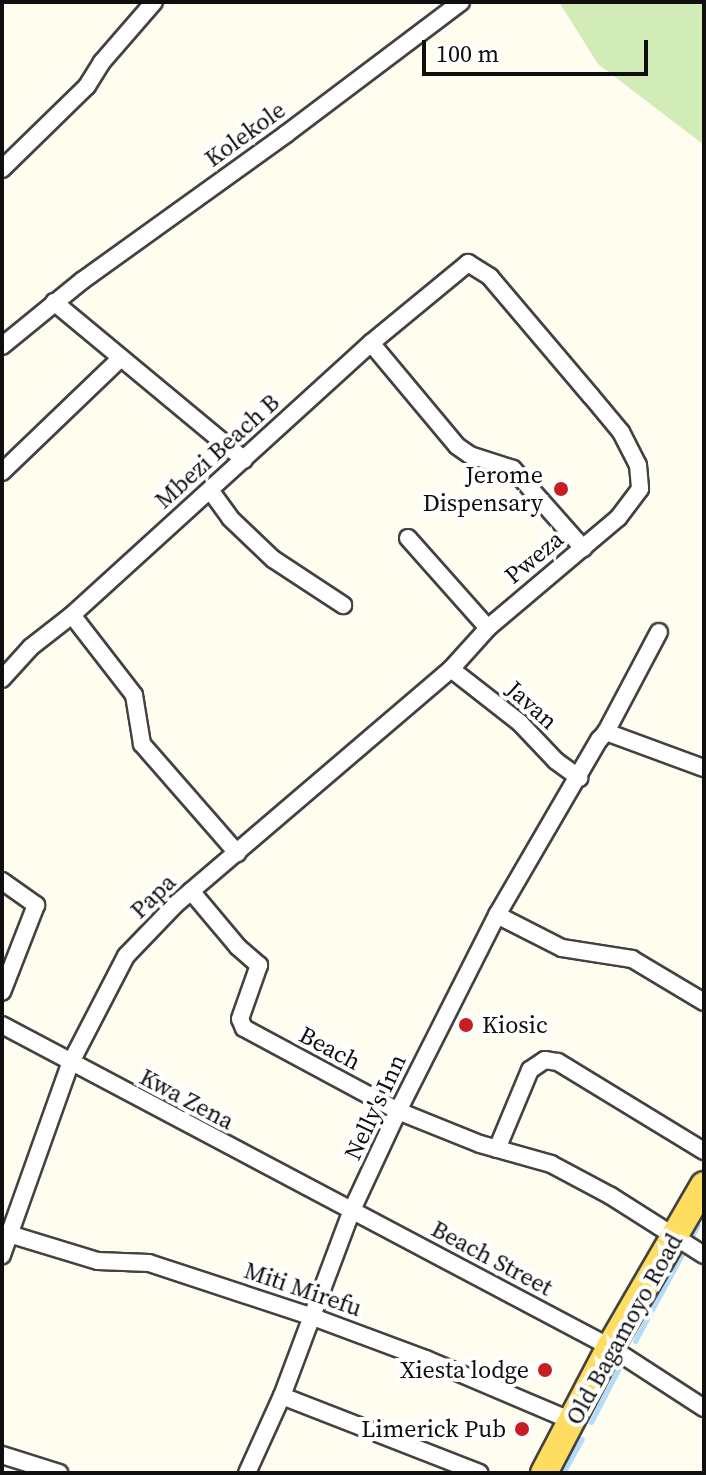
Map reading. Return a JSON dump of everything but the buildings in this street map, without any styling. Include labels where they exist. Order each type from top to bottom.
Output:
[{"type":"main road","name":"Old Bagamoyo Road","points":[[546,1473],[610,1347],[704,1185]]},
{"type":"street","points":[[2,169],[87,86],[102,62],[154,2]]},
{"type":"street","name":"Kolekole","points":[[2,346],[54,302],[296,127],[461,2]]},
{"type":"street","name":"Mbezi Beach B","points":[[5,670],[72,615],[371,343],[468,263]]},
{"type":"street","name":"Pweza","points":[[237,853],[451,669],[488,628],[635,500],[642,481],[638,465],[621,432],[490,277],[468,263]]},
{"type":"street","points":[[54,302],[244,460]]},
{"type":"street","points":[[371,343],[457,446],[470,455],[513,469],[583,548]]},
{"type":"street","points":[[2,472],[121,358]]},
{"type":"street","points":[[210,490],[230,518],[273,559],[343,605]]},
{"type":"street","points":[[408,538],[488,628]]},
{"type":"street","points":[[72,615],[134,695],[142,744],[237,853]]},
{"type":"street","name":"Nelly's Inn","points":[[247,1473],[282,1396],[351,1212],[398,1111],[497,915],[606,732],[659,632]]},
{"type":"street","name":"Javan","points":[[451,669],[520,723],[556,761],[579,778]]},
{"type":"street","points":[[606,732],[704,768]]},
{"type":"street","name":"Papa","points":[[2,1255],[70,1064],[126,956],[191,891],[237,853]]},
{"type":"street","points":[[2,881],[29,897],[36,905],[2,992]]},
{"type":"street","name":"Beach","points":[[191,891],[238,947],[259,965],[240,1019],[244,1028],[398,1111],[497,1149],[551,1164],[611,1196],[704,1255]]},
{"type":"street","points":[[497,915],[562,948],[632,959],[704,1002]]},
{"type":"street","name":"Kwa Zena","points":[[2,1025],[351,1212]]},
{"type":"street","points":[[497,1149],[530,1070],[545,1060],[558,1062],[704,1151]]},
{"type":"street","name":"Beach Street","points":[[351,1212],[610,1347],[704,1408]]},
{"type":"street","name":"Miti Mirefu","points":[[9,1234],[98,1261],[149,1263],[313,1317],[426,1359],[572,1421]]},
{"type":"street","points":[[282,1396],[479,1473]]},
{"type":"street","points":[[2,1455],[59,1473]]},
{"type":"green space","points":[[559,2],[704,2],[704,145],[598,64]]},
{"type":"waterway","points":[[635,1341],[698,1225]]},
{"type":"waterway","points":[[591,1422],[619,1368]]},
{"type":"waterway","points":[[563,1473],[582,1439]]},
{"type":"place","name":"Jerome Dispensary","points":[[561,489]]},
{"type":"place","name":"Kiosic","points":[[466,1025]]},
{"type":"place","name":"Xiesta lodge","points":[[545,1370]]},
{"type":"place","name":"Limerick Pub","points":[[522,1429]]}]
